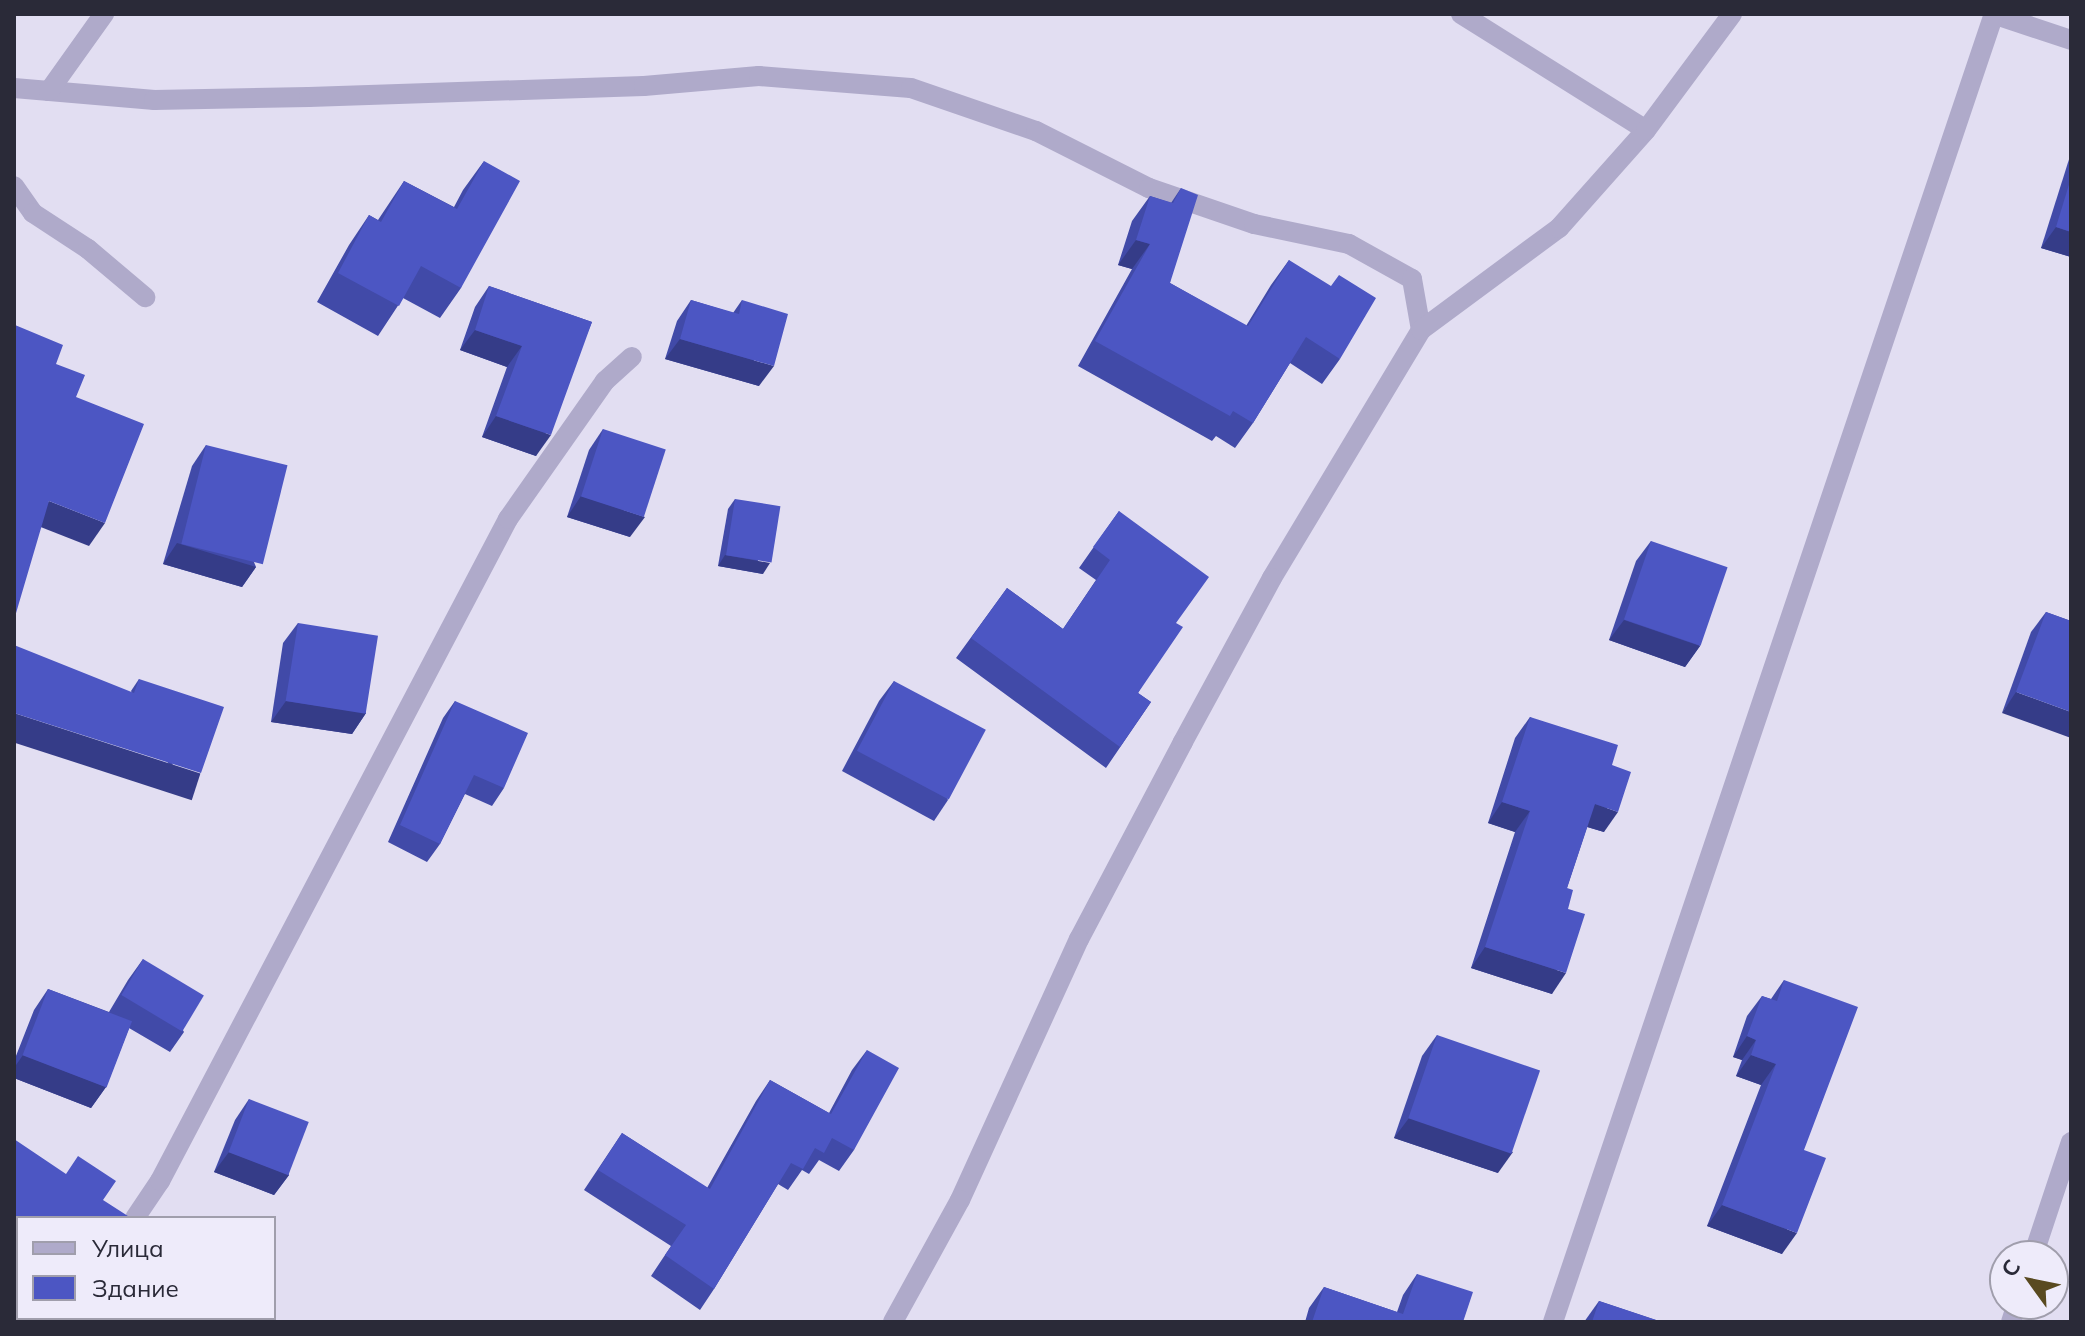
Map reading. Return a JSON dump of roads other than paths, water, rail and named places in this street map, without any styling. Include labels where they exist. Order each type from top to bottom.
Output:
[{"type":"street","points":[[49,91],[104,14]]},
{"type":"street","points":[[1461,14],[1646,130]]},
{"type":"street","points":[[893,1322],[960,1200],[1079,939],[1176,756],[1272,578],[1421,330],[1559,228],[1646,130],[1732,14]]},
{"type":"street","points":[[1553,1322],[1994,14],[2071,40]]},
{"type":"street","points":[[14,88],[154,100],[644,86],[759,76],[911,88],[1036,131],[1149,188],[1254,224],[1349,244],[1412,279],[1421,330]]},
{"type":"street","points":[[14,186],[33,213],[88,249],[145,297]]},
{"type":"street","points":[[136,1216],[160,1181],[508,519],[605,381],[632,357]]},
{"type":"street","points":[[2038,1240],[2071,1142]]}]
